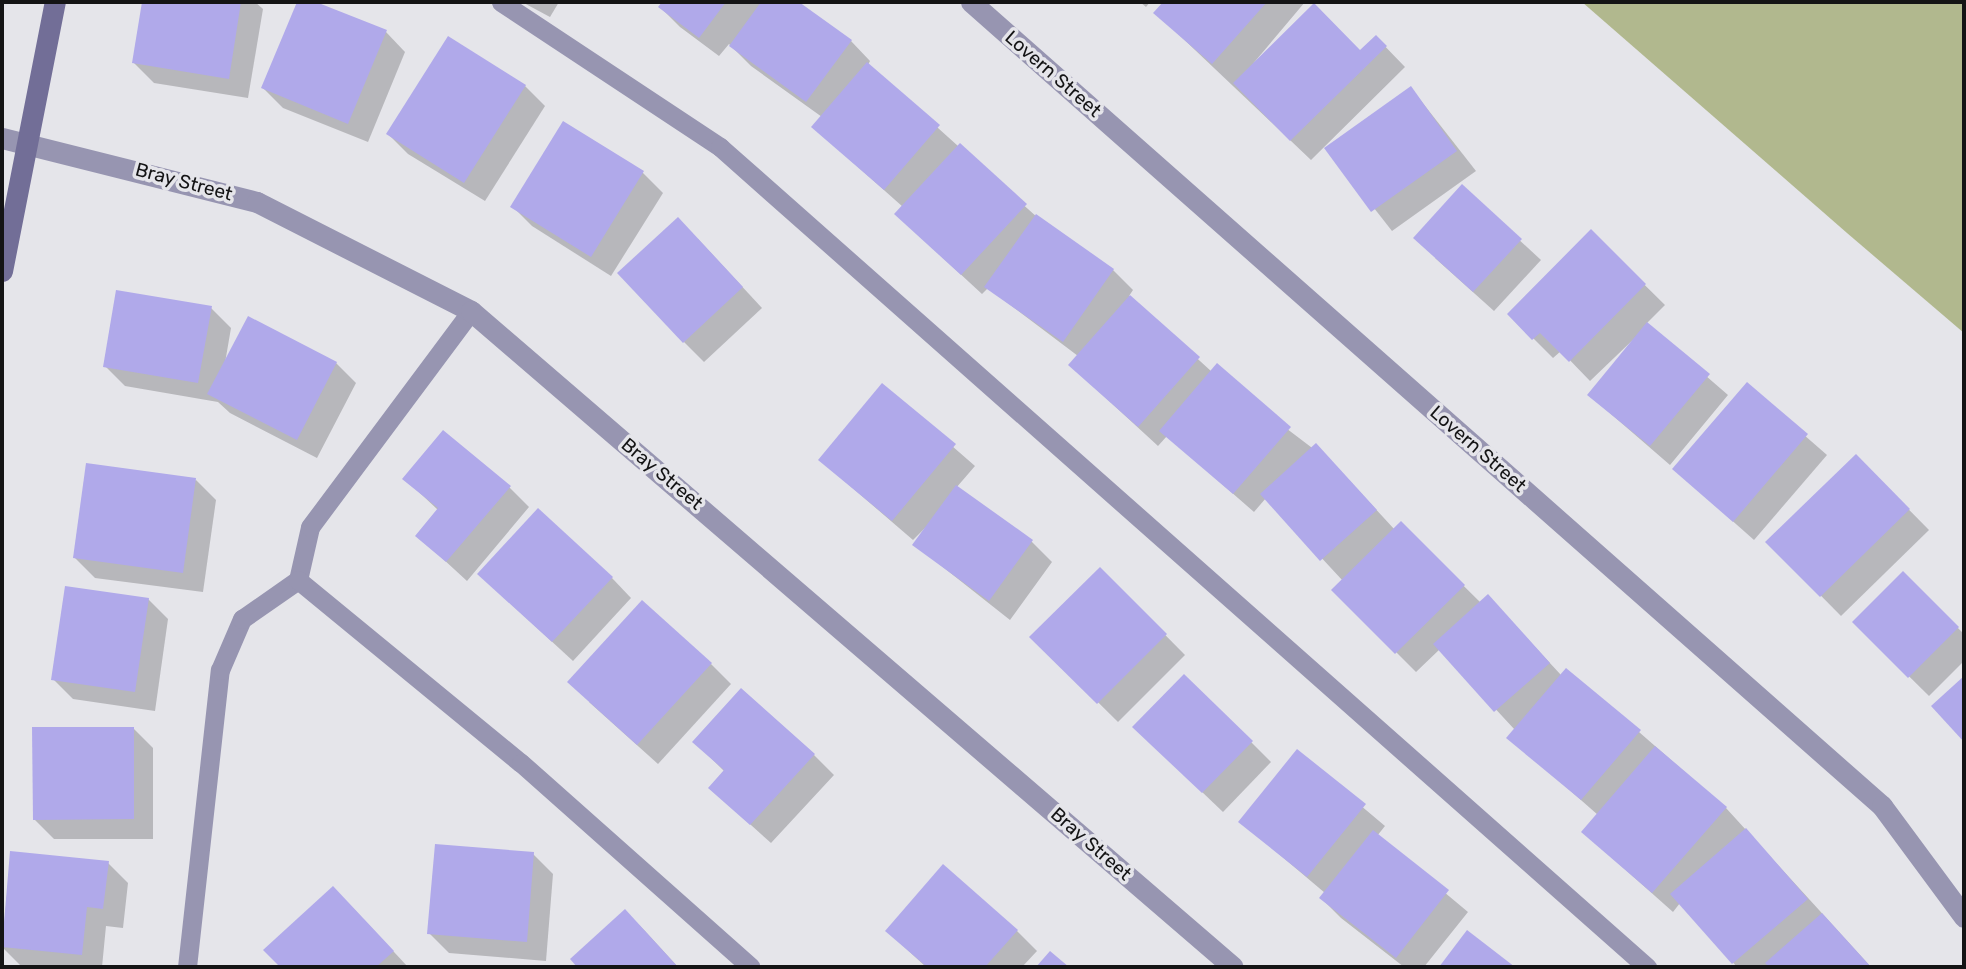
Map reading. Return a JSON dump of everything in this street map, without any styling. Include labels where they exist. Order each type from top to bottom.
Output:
[{"type":"street","points":[[2,271],[55,2]]},
{"type":"street","name":"Lovern Street","points":[[971,2],[1882,806],[1964,916]]},
{"type":"street","name":"Bray Street","points":[[2,138],[29,141],[257,202],[471,311],[1233,967]]},
{"type":"lane","points":[[501,2],[720,147],[1647,967]]},
{"type":"lane","points":[[187,967],[220,670],[242,619],[298,580],[310,527],[471,311]]},
{"type":"lane","points":[[298,580],[521,763],[751,967]]},
{"type":"green space","points":[[1582,2],[1964,2],[1964,333],[1847,233]]},
{"type":"building","points":[[142,2],[241,2],[229,79],[132,63]]},
{"type":"building","points":[[297,2],[316,2],[387,30],[348,124],[261,88]]},
{"type":"building","points":[[662,2],[726,2],[699,38],[658,7]]},
{"type":"building","points":[[761,2],[799,2],[852,40],[806,102],[729,46]]},
{"type":"building","points":[[1163,2],[1267,2],[1212,64],[1153,13]]},
{"type":"building","points":[[1314,3],[1360,50],[1376,35],[1387,46],[1290,141],[1233,83]]},
{"type":"building","points":[[448,36],[526,85],[464,183],[386,134]]},
{"type":"building","points":[[867,62],[940,125],[884,190],[811,127]]},
{"type":"building","points":[[1411,86],[1457,151],[1371,212],[1324,148]]},
{"type":"building","points":[[563,121],[644,171],[591,257],[510,207]]},
{"type":"building","points":[[960,143],[1027,204],[961,275],[894,214]]},
{"type":"building","points":[[1462,184],[1522,239],[1473,292],[1413,238]]},
{"type":"building","points":[[1036,214],[1114,269],[1063,342],[984,287]]},
{"type":"building","points":[[678,217],[743,287],[683,343],[617,273]]},
{"type":"building","points":[[1591,229],[1646,284],[1569,362],[1540,333],[1532,340],[1507,314]]},
{"type":"building","points":[[116,290],[212,306],[198,383],[103,367]]},
{"type":"building","points":[[1130,295],[1200,357],[1138,427],[1068,365]]},
{"type":"building","points":[[248,316],[337,362],[297,440],[207,394]]},
{"type":"building","points":[[1647,322],[1710,374],[1650,446],[1587,395]]},
{"type":"building","points":[[1217,363],[1291,427],[1233,494],[1159,431]]},
{"type":"building","points":[[1747,382],[1808,434],[1733,522],[1672,469]]},
{"type":"building","points":[[882,383],[956,444],[892,521],[818,460]]},
{"type":"building","points":[[443,430],[511,486],[446,562],[415,536],[438,508],[402,479]]},
{"type":"building","points":[[1316,443],[1377,510],[1320,561],[1260,494]]},
{"type":"building","points":[[1856,454],[1910,509],[1820,597],[1765,542]]},
{"type":"building","points":[[86,463],[196,478],[183,573],[73,558]]},
{"type":"building","points":[[956,485],[1033,540],[989,601],[912,545]]},
{"type":"building","points":[[538,508],[613,577],[552,642],[477,574]]},
{"type":"building","points":[[1401,521],[1465,585],[1395,654],[1331,590]]},
{"type":"building","points":[[1100,567],[1167,634],[1097,704],[1029,637]]},
{"type":"building","points":[[1903,571],[1959,627],[1908,678],[1852,622]]},
{"type":"building","points":[[65,586],[149,598],[135,692],[51,680]]},
{"type":"building","points":[[1488,594],[1550,663],[1494,712],[1433,644]]},
{"type":"building","points":[[642,600],[712,663],[637,745],[567,682]]},
{"type":"building","points":[[1566,668],[1641,730],[1581,800],[1506,738]]},
{"type":"building","points":[[1184,674],[1253,741],[1202,793],[1132,727]]},
{"type":"building","points":[[1964,676],[1964,742],[1931,706]]},
{"type":"building","points":[[741,688],[815,754],[750,825],[708,788],[724,770],[692,742]]},
{"type":"building","points":[[32,727],[134,727],[134,819],[33,820]]},
{"type":"building","points":[[1655,746],[1727,807],[1652,893],[1581,832]]},
{"type":"building","points":[[1297,749],[1366,804],[1307,877],[1238,822]]},
{"type":"building","points":[[1746,828],[1808,899],[1732,964],[1670,894]]},
{"type":"building","points":[[1373,830],[1449,890],[1396,958],[1319,898]]},
{"type":"building","points":[[435,844],[534,852],[527,942],[427,934]]},
{"type":"building","points":[[10,851],[109,861],[103,909],[87,907],[82,955],[2,947]]},
{"type":"building","points":[[943,864],[1018,930],[985,967],[927,967],[885,931]]},
{"type":"building","points":[[333,886],[394,951],[376,967],[280,967],[263,950]]},
{"type":"building","points":[[625,909],[678,967],[577,967],[570,959]]},
{"type":"building","points":[[1822,913],[1871,967],[1769,967],[1765,963]]},
{"type":"building","points":[[1467,930],[1515,967],[1439,967]]},
{"type":"building","points":[[1050,951],[1069,967],[1036,967]]}]
